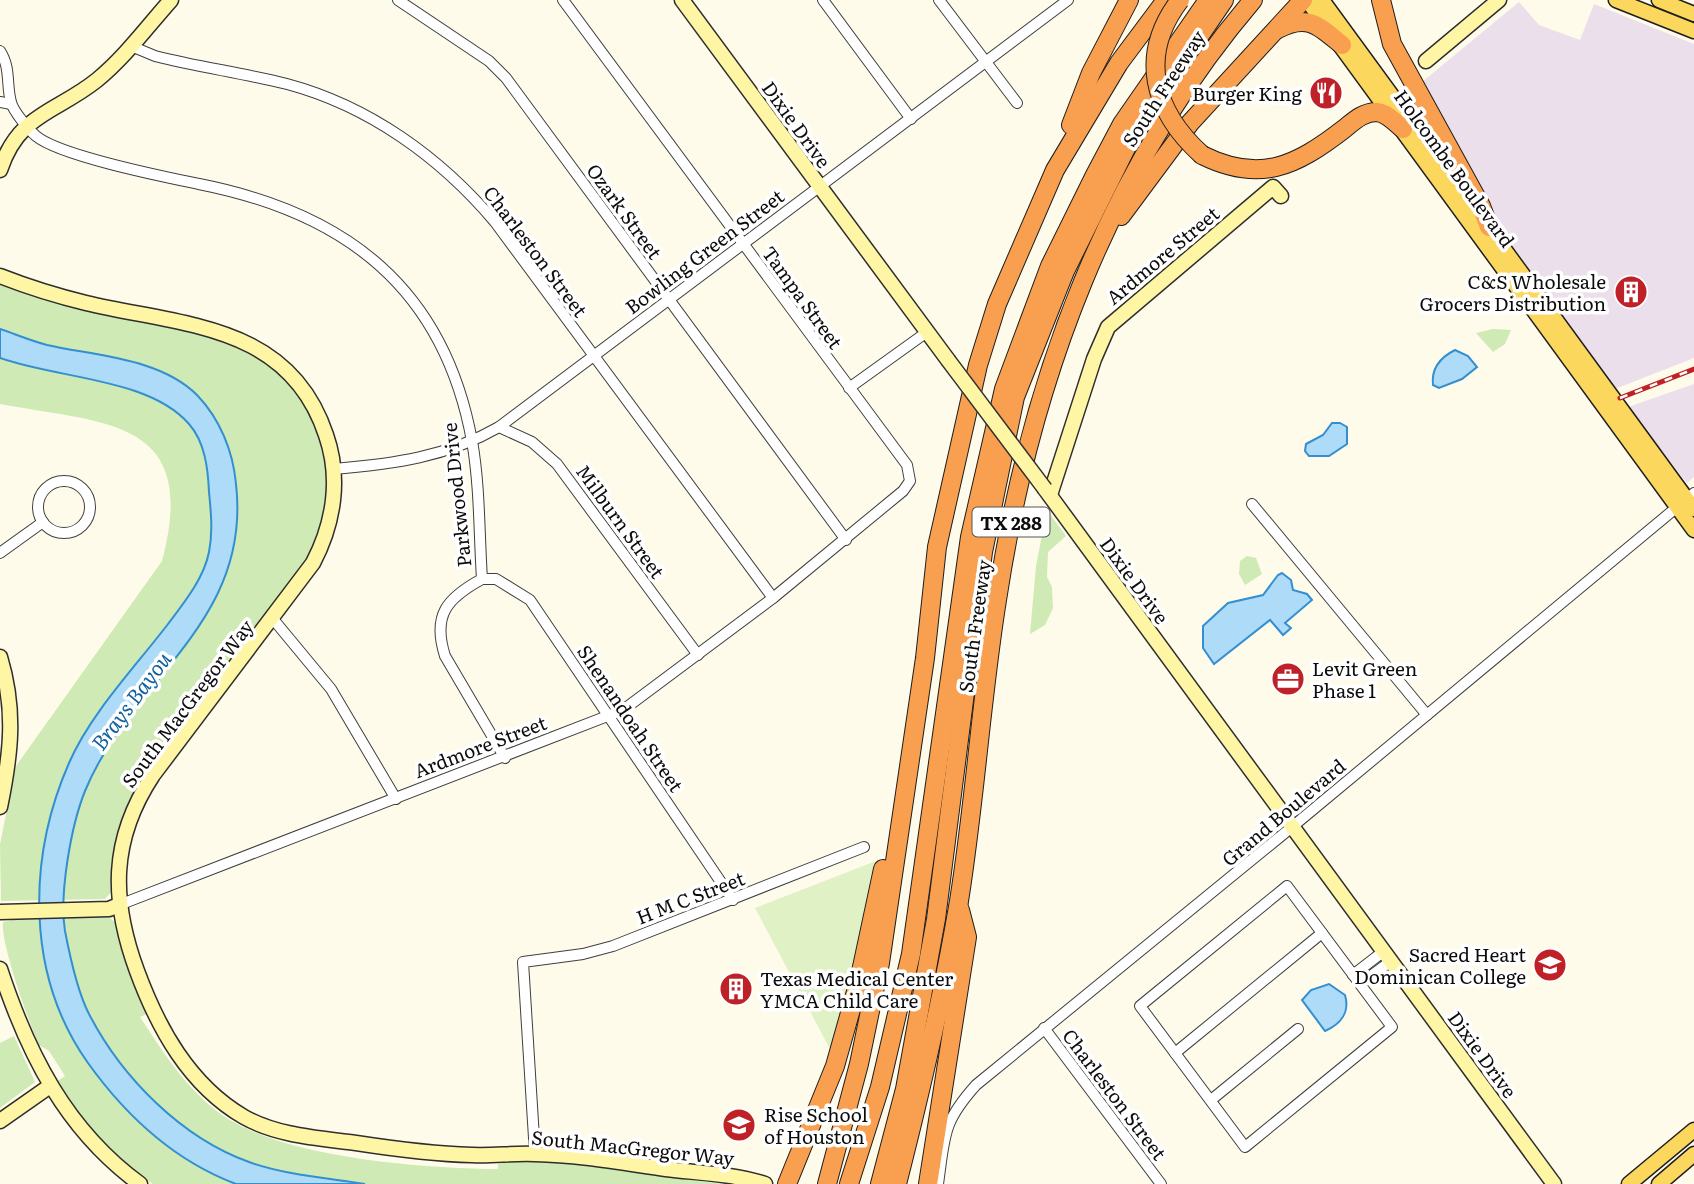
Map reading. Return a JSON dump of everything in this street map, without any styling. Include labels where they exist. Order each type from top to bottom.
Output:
[{"type":"highway","points":[[1042,197],[1091,73],[1129,0]]},
{"type":"highway","name":"TX 288","points":[[827,1184],[859,1064],[880,963],[925,658],[937,547],[978,365],[997,304],[1042,197],[1119,63],[1166,0]]},
{"type":"highway","points":[[1180,0],[1158,37],[1156,75],[1162,103],[1170,119],[1202,155],[1228,167],[1271,170],[1313,153],[1366,113],[1384,114],[1403,129]]},
{"type":"highway","points":[[849,1184],[880,1087],[911,954],[970,537],[1004,389],[1050,267],[1095,174],[1122,124],[1208,0]]},
{"type":"highway","points":[[880,1184],[905,1089],[936,919],[984,552],[1015,397],[1065,271],[1134,132],[1224,0]]},
{"type":"highway","name":"South Freeway","points":[[897,1184],[929,1057],[959,903],[997,600],[1018,483],[1057,344],[1092,256],[1161,125],[1213,47],[1253,0]]},
{"type":"highway","points":[[1092,256],[1190,123],[1305,0]]},
{"type":"highway","points":[[1381,0],[1392,44],[1481,206],[1489,228]]},
{"type":"highway","points":[[1272,33],[1292,22],[1311,22],[1342,45]]},
{"type":"highway","points":[[787,1184],[835,1066],[859,981],[913,736]]},
{"type":"highway","points":[[928,1184],[967,937],[959,903]]},
{"type":"main road","name":"Holcombe Boulevard","points":[[1305,0],[1342,45],[1688,502]]},
{"type":"main road","name":"Holcombe Boulevard","points":[[1322,0],[1688,502],[1694,530]]},
{"type":"main road","points":[[1331,0],[1341,24]]},
{"type":"main road","points":[[1616,0],[1694,31]]},
{"type":"main road","points":[[1654,15],[1659,0],[1694,14]]},
{"type":"main road","points":[[1629,1184],[1694,1130]]},
{"type":"main road","points":[[1659,1184],[1694,1154]]},
{"type":"street","points":[[0,170],[7,150],[28,125],[41,113],[97,80],[131,46],[170,0]]},
{"type":"street","name":"Ozark Street","points":[[398,0],[488,61],[506,78],[846,540]]},
{"type":"street","name":"Tampa Street","points":[[563,0],[908,465],[910,481]]},
{"type":"street","name":"Dixie Drive","points":[[682,0],[1047,492],[1554,1184]]},
{"type":"street","points":[[823,0],[911,119]]},
{"type":"street","points":[[939,0],[1017,103]]},
{"type":"street","points":[[1426,61],[1499,0]]},
{"type":"street","name":"Bowling Green Street","points":[[334,469],[399,463],[472,442],[499,428],[667,299],[911,119],[1062,2]]},
{"type":"street","name":"Charleston Street","points":[[131,46],[155,56],[317,93],[376,121],[411,144],[468,191],[773,598]]},
{"type":"street","points":[[0,51],[10,79],[5,103]]},
{"type":"street","name":"Parkwood Drive","points":[[5,103],[36,136],[50,143],[106,162],[247,193],[307,215],[344,237],[375,261],[425,318],[453,374],[472,442],[482,579],[457,593],[444,612],[440,641],[445,656],[505,758]]},
{"type":"street","name":"Ardmore Street","points":[[1047,492],[1097,349],[1108,327],[1273,187],[1281,196]]},
{"type":"street","name":"South MacGregor Way","points":[[0,276],[86,303],[217,330],[260,349],[280,364],[310,400],[322,423],[334,469],[331,515],[323,544],[273,619],[144,790],[121,846],[118,905],[135,967],[153,1012],[171,1044],[213,1095],[244,1117],[300,1136],[474,1156],[535,1154],[732,1176],[765,1184]]},
{"type":"street","points":[[849,388],[926,332]]},
{"type":"street","name":"Milburn Street","points":[[499,428],[532,442],[557,464],[698,655]]},
{"type":"street","name":"Ardmore Street","points":[[0,912],[109,909],[609,716],[636,702],[773,598],[846,540],[903,491],[910,481]]},
{"type":"street","points":[[73,482],[86,492],[91,507],[86,522],[80,528],[64,533],[49,528],[43,522],[38,506],[49,485],[73,482]]},
{"type":"street","name":"Grand Boulevard","points":[[938,1184],[946,1126],[956,1107],[976,1085],[1688,502]]},
{"type":"street","points":[[1252,503],[1427,715]]},
{"type":"street","points":[[0,553],[43,522]]},
{"type":"street","name":"Shenandoah Street","points":[[482,579],[496,579],[530,600],[733,900]]},
{"type":"street","points":[[273,619],[331,689],[396,799]]},
{"type":"street","points":[[0,657],[12,707],[0,807]]},
{"type":"street","name":"H M C Street","points":[[535,1154],[523,962],[583,954],[613,946],[864,847]]},
{"type":"street","points":[[1287,886],[1322,933],[1392,1027],[1245,1147],[1140,1006],[1287,886]]},
{"type":"street","points":[[1175,1053],[1322,933]]},
{"type":"street","points":[[1353,975],[1387,956]]},
{"type":"street","points":[[1360,984],[1387,956]]},
{"type":"street","points":[[0,969],[30,1049],[50,1086],[79,1130],[129,1179],[140,1184]]},
{"type":"street","name":"Charleston Street","points":[[1044,1028],[1157,1183]]},
{"type":"street","points":[[1211,1100],[1298,1029]]},
{"type":"street","points":[[0,1121],[50,1086]]},
{"type":"shaded area","points":[[1519,2],[1539,25],[1580,40],[1594,4],[1694,44],[1694,358],[1615,389],[1405,96]]},
{"type":"shaded area","points":[[1694,384],[1694,477],[1687,483],[1628,407]]},
{"type":"green space","points":[[0,284],[76,308],[202,333],[233,343],[258,356],[287,380],[313,418],[325,447],[329,496],[314,552],[134,792],[123,820],[112,891],[105,899],[1,901],[0,844],[16,766],[162,561],[170,514],[168,479],[156,454],[135,436],[108,425],[76,417],[0,404]]},
{"type":"green space","points":[[1493,329],[1511,330],[1505,344],[1493,352],[1476,333]]},
{"type":"green space","points":[[1047,510],[1066,536],[1048,552],[1047,577],[1052,587],[1053,608],[1045,625],[1030,634],[1036,566]]},
{"type":"green space","points":[[1247,556],[1256,558],[1262,574],[1245,585],[1239,574],[1240,561]]},
{"type":"green space","points":[[876,861],[849,993],[831,1051],[755,908]]},
{"type":"green space","points":[[108,917],[115,922],[125,958],[147,1014],[140,1017],[175,1068],[195,1091],[218,1112],[244,1128],[313,1150],[392,1163],[498,1169],[498,1164],[524,1160],[556,1161],[722,1184],[153,1184],[100,1137],[56,1082],[65,1076],[49,1051],[39,1045],[16,983],[3,932],[3,922],[17,919]]},
{"type":"green space","points":[[14,1036],[35,1082],[0,1108],[0,1043]]},
{"type":"water","name":"Brays Bayou","points":[[0,329],[47,345],[126,360],[165,373],[182,383],[205,404],[219,425],[232,460],[236,484],[236,532],[226,575],[208,612],[106,751],[80,806],[65,880],[64,916],[72,963],[85,1005],[103,1038],[136,1083],[178,1122],[200,1138],[224,1151],[263,1166],[365,1184],[236,1184],[192,1163],[135,1119],[88,1063],[68,1029],[53,993],[44,955],[40,916],[40,877],[55,800],[69,763],[89,727],[180,608],[203,571],[211,537],[208,474],[199,439],[189,424],[172,409],[127,388],[0,358]]},
{"type":"water","points":[[1455,350],[1468,356],[1477,367],[1462,379],[1439,388],[1433,385],[1438,364]]},
{"type":"water","points":[[1332,423],[1347,427],[1347,444],[1329,456],[1309,456],[1305,451],[1306,444],[1323,435]]},
{"type":"water","points":[[1282,573],[1291,580],[1293,590],[1307,594],[1312,600],[1285,623],[1291,628],[1283,635],[1270,620],[1214,664],[1203,648],[1203,626],[1228,603],[1263,595]]},
{"type":"water","points":[[1329,984],[1345,995],[1346,1007],[1340,1021],[1325,1031],[1302,1000],[1311,990]]},
{"type":"railway","points":[[1620,398],[1694,369]]},
{"type":"place","name":"Burger King","points":[[1326,93]]},
{"type":"place","name":"C&S Wholesale Grocers Distribution","points":[[1631,292]]},
{"type":"place","name":"Levit Green Phase 1","points":[[1288,679]]},
{"type":"place","name":"Sacred Heart Dominican College","points":[[1550,965]]},
{"type":"place","name":"Texas Medical Center YMCA Child Care","points":[[736,989]]},
{"type":"place","name":"Rise School of Houston","points":[[739,1125]]}]
